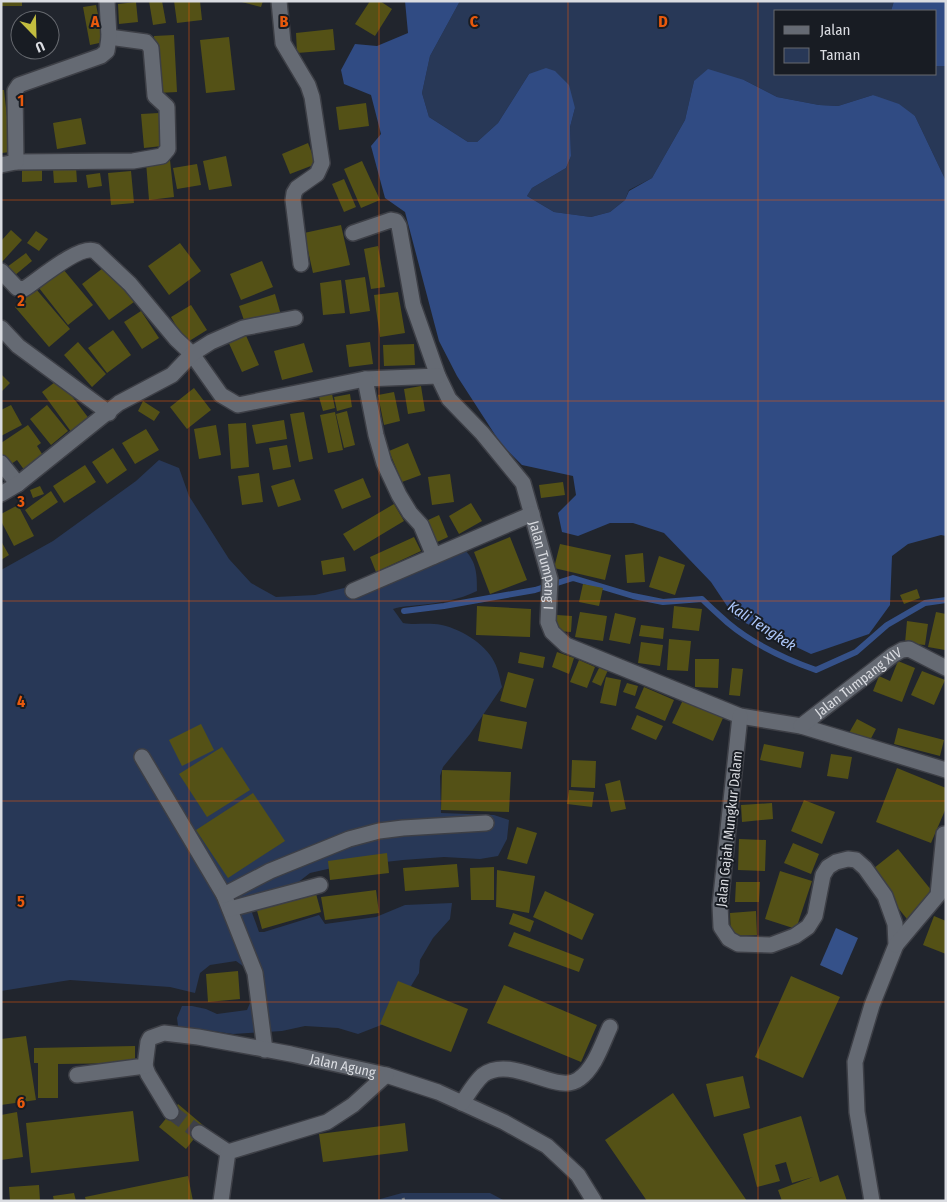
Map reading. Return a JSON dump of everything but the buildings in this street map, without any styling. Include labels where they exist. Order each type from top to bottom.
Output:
[{"type":"street","points":[[107,1],[107,51],[101,56],[16,87],[9,164],[133,161],[162,156],[166,153],[168,149],[167,107],[155,96],[150,48],[146,42],[108,37]]},
{"type":"street","points":[[279,1],[283,43],[308,84],[312,97],[322,163],[317,174],[297,188],[294,193],[293,200],[301,264]]},
{"type":"street","name":"Jalan Tumpang I","points":[[353,233],[391,220],[396,221],[399,226],[413,305],[438,376],[449,399],[482,432],[523,484],[550,579],[548,622],[558,639],[566,646],[740,716],[801,726],[946,770]]},
{"type":"street","points":[[1,271],[17,288],[24,289],[83,250],[91,249],[130,284],[176,339],[192,354],[221,395],[238,405],[365,378],[438,376]]},
{"type":"street","points":[[1,494],[18,484],[109,413],[119,403],[172,375],[192,354],[211,342],[236,330],[256,324],[295,318]]},
{"type":"street","points":[[1,328],[18,346],[109,413]]},
{"type":"street","points":[[365,378],[376,435],[384,463],[410,513],[421,525],[434,556]]},
{"type":"street","points":[[1,463],[18,484]]},
{"type":"street","points":[[353,591],[532,514]]},
{"type":"street","name":"Jalan Tumpang XIV","points":[[801,726],[902,650],[909,649],[946,668]]},
{"type":"street","name":"Jalan Gajah Mungkur Dalam","points":[[740,716],[720,905],[721,927],[729,939],[738,944],[770,945],[796,936],[808,927],[815,916],[823,875],[828,867],[836,862],[848,859],[856,860],[885,896],[895,924],[896,945],[872,1005],[854,1062],[857,1112],[872,1201]]},
{"type":"street","points":[[142,757],[224,895],[230,909],[255,973],[265,1050]]},
{"type":"street","points":[[224,895],[270,871],[349,839],[378,831],[486,823]]},
{"type":"street","points":[[896,945],[938,895],[944,834]]},
{"type":"street","points":[[230,909],[320,885]]},
{"type":"street","points":[[462,1103],[482,1076],[494,1070],[508,1069],[566,1084],[578,1081],[589,1071],[610,1027]]},
{"type":"street","name":"Jalan Agung","points":[[145,1066],[150,1038],[164,1033],[198,1037],[291,1054],[386,1075],[438,1092],[504,1122],[547,1146],[578,1174],[594,1201]]},
{"type":"street","points":[[77,1075],[145,1066],[171,1112]]},
{"type":"street","points":[[228,1152],[327,1122],[353,1106],[386,1075]]},
{"type":"street","points":[[199,1133],[228,1152]]},
{"type":"street","points":[[221,1201],[228,1152]]},
{"type":"green space","points":[[460,1],[894,1],[891,10],[774,10],[774,75],[937,75],[937,66],[946,66],[946,181],[915,116],[873,95],[838,106],[819,105],[777,97],[744,80],[694,81],[685,120],[652,178],[629,190],[625,200],[610,212],[591,217],[554,212],[527,196],[532,188],[566,168],[571,156],[570,127],[575,108],[529,74],[498,123],[477,142],[468,142],[429,117],[422,93],[430,56]]},
{"type":"green space","points":[[159,460],[179,468],[189,496],[229,559],[251,583],[276,597],[315,595],[394,576],[465,550],[474,564],[477,591],[449,601],[393,609],[403,623],[442,625],[467,635],[482,646],[496,665],[502,687],[470,734],[443,767],[440,776],[441,813],[494,815],[509,820],[507,839],[498,856],[480,859],[444,857],[332,868],[310,873],[292,887],[250,907],[259,932],[264,932],[319,915],[325,924],[376,917],[405,905],[452,903],[450,919],[433,938],[420,960],[419,973],[389,1022],[358,1034],[338,1028],[305,1026],[282,1031],[233,1034],[178,1026],[177,1018],[182,1006],[206,1009],[217,1014],[247,1010],[253,996],[247,969],[236,961],[210,965],[200,973],[195,993],[170,987],[70,980],[1,991],[1,570],[53,541],[136,481]]},
{"type":"green space","points":[[402,1193],[490,1193],[505,1201],[373,1201]]},
{"type":"shaded area","points":[[405,1],[460,1],[430,56],[422,93],[429,117],[468,142],[477,142],[498,123],[529,74],[546,68],[555,71],[569,85],[575,108],[570,127],[571,156],[566,168],[532,188],[527,196],[554,212],[591,217],[610,212],[625,200],[629,191],[652,178],[685,120],[694,81],[708,69],[744,80],[777,97],[819,105],[838,106],[873,95],[899,104],[915,116],[946,181],[946,536],[941,535],[908,544],[892,556],[890,605],[869,634],[811,654],[735,618],[711,582],[664,533],[633,523],[610,523],[578,536],[562,532],[558,513],[576,495],[573,476],[522,465],[501,444],[457,376],[439,341],[405,212],[385,198],[371,146],[381,134],[371,95],[344,84],[341,70],[355,44],[377,46],[408,33]]},
{"type":"shaded area","points":[[894,1],[946,1],[946,66],[937,66],[937,10],[891,10]]},
{"type":"shaded area","points":[[836,928],[858,938],[842,975],[820,965]]},
{"type":"waterway","name":"Kali Tengkek","points":[[404,611],[535,590],[573,578],[633,596],[663,602],[702,599],[748,638],[781,656],[816,670],[856,652],[887,625],[925,603],[946,600]]},
{"type":"tunnel","points":[[171,1112],[199,1133]]}]
